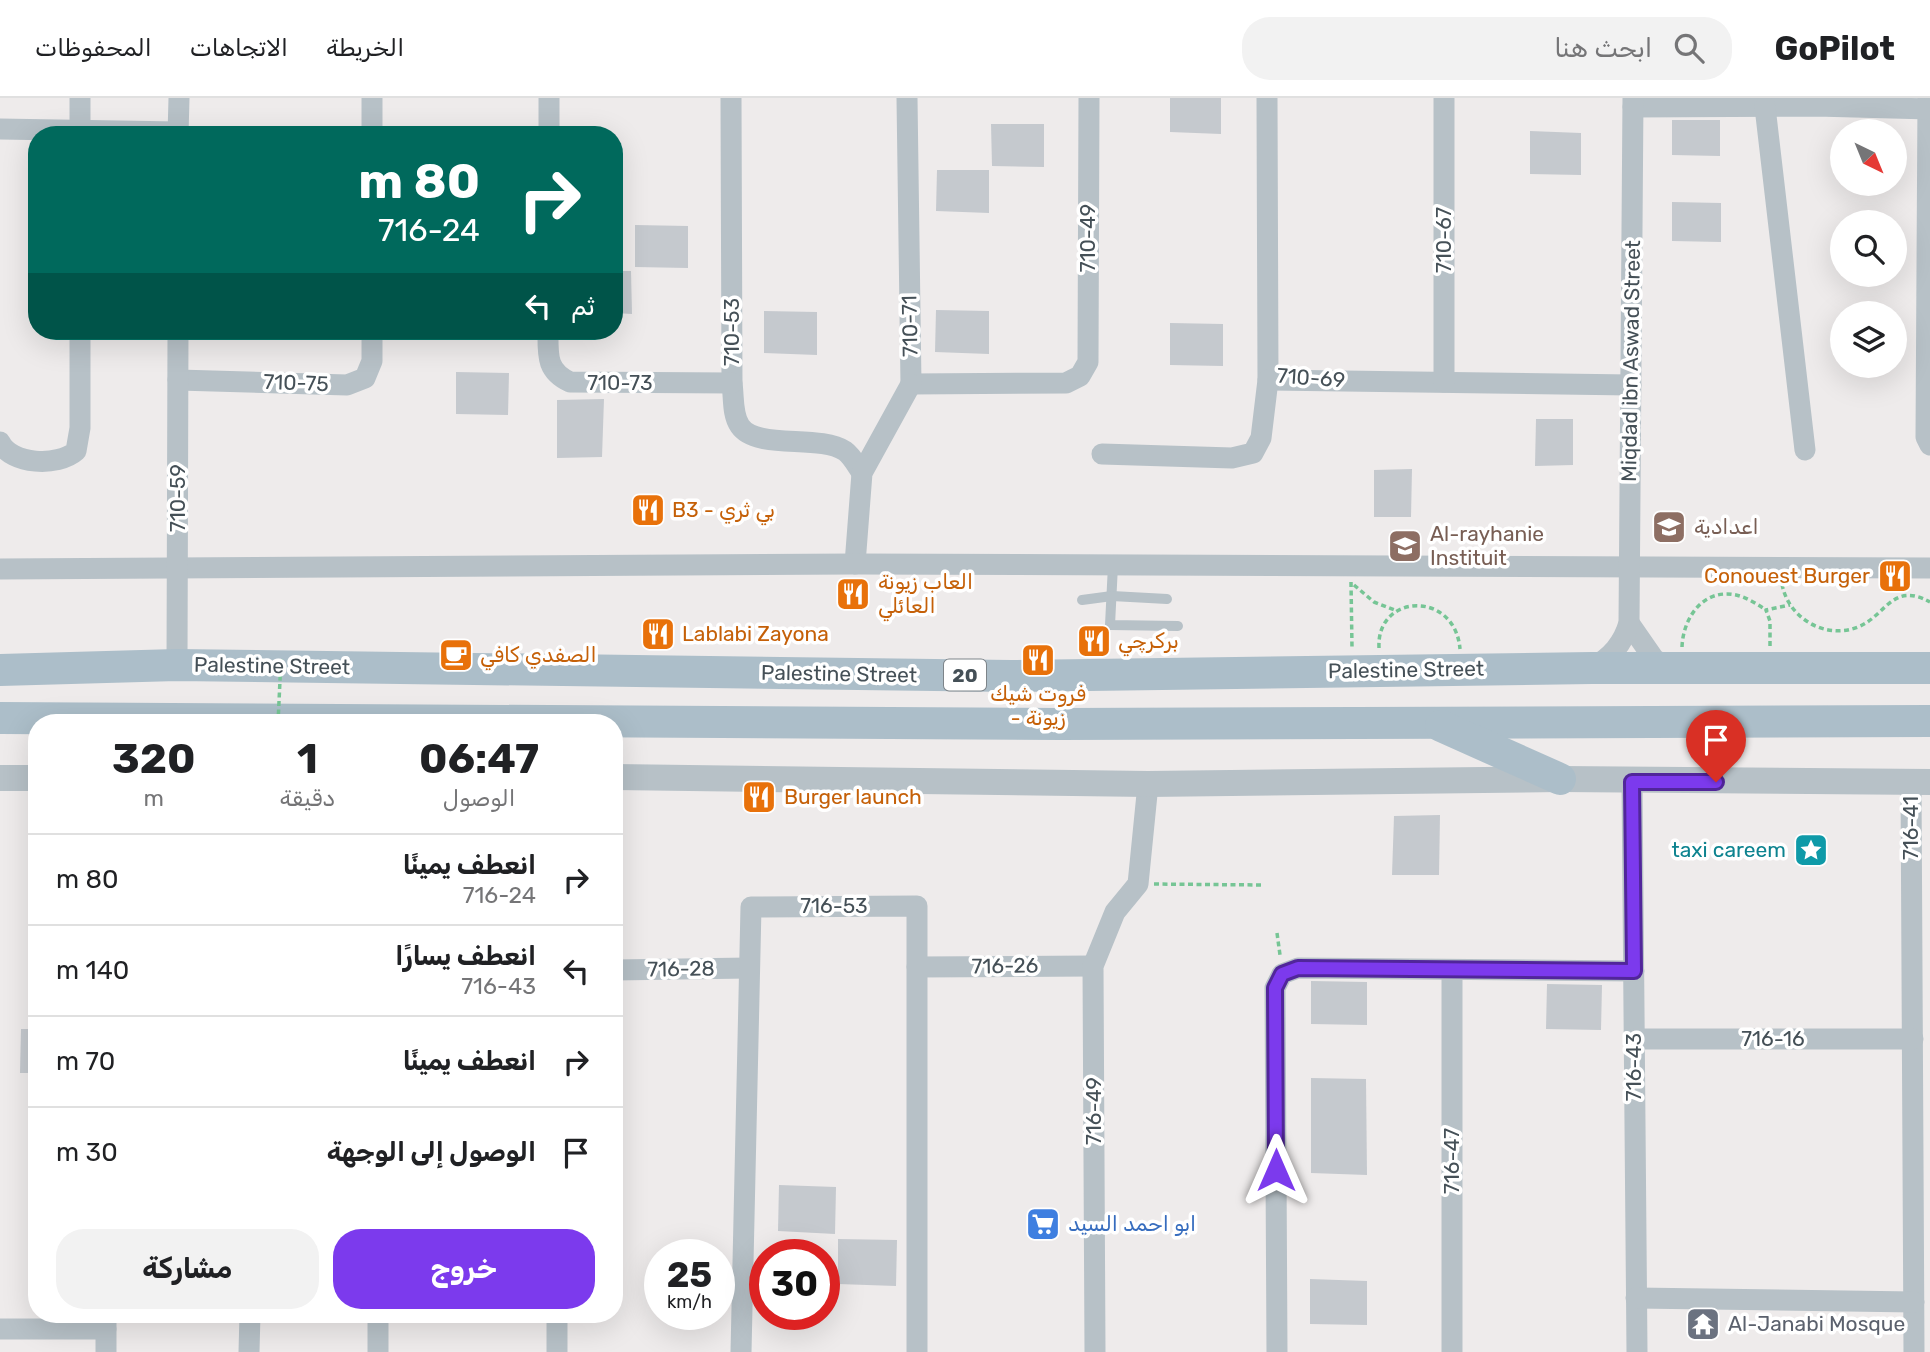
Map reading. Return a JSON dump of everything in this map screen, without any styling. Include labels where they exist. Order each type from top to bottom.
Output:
[{"type":"main road","name":"Palestine Street","points":[[0,670],[177,665],[1011,676],[1461,669],[1930,668]]},
{"type":"main road","points":[[1061,675],[1052,702],[1053,714],[1061,724]]},
{"type":"main road","points":[[1007,722],[1018,696],[1011,676]]},
{"type":"main road","name":"20","points":[[0,718],[28,718]]},
{"type":"main road","name":"20","points":[[623,722],[1061,724],[1930,721]]},
{"type":"main road","points":[[1430,722],[1560,779]]},
{"type":"street","points":[[79,126],[80,98]]},
{"type":"street","points":[[178,98],[178,126]]},
{"type":"street","points":[[372,98],[372,126]]},
{"type":"street","points":[[548,126],[549,98]]},
{"type":"street","name":"710-53","points":[[731,98],[732,383],[736,418],[741,429],[753,437],[831,444],[848,453],[862,473]]},
{"type":"street","name":"710-71","points":[[907,98],[911,384],[1066,383],[1080,376]]},
{"type":"street","name":"710-49","points":[[1080,376],[1088,362],[1089,98]]},
{"type":"street","name":"710-69","points":[[1267,98],[1268,380],[1631,385]]},
{"type":"street","name":"710-67","points":[[1444,98],[1444,382]]},
{"type":"street","points":[[1633,102],[1740,103],[1765,107],[1816,102],[1929,105],[1926,437],[1930,445]]},
{"type":"street","name":"Miqdad ibn Aswad Street","points":[[1629,623],[1633,102]]},
{"type":"street","points":[[1765,107],[1805,450]]},
{"type":"street","points":[[0,129],[28,130]]},
{"type":"street","points":[[0,442],[16,456],[47,462],[62,460],[76,451],[80,428],[80,340]]},
{"type":"street","name":"710-59","points":[[177,665],[178,340]]},
{"type":"street","name":"710-75","points":[[178,380],[347,385],[365,378],[372,360],[372,340]]},
{"type":"street","name":"710-73","points":[[548,340],[548,362],[555,375],[569,382],[732,383]]},
{"type":"street","points":[[1102,454],[1232,457],[1253,453],[1261,438],[1268,380]]},
{"type":"street","points":[[855,564],[862,473],[911,384]]},
{"type":"street","points":[[0,569],[855,564],[1629,569],[1930,568]]},
{"type":"street","points":[[1592,668],[1607,660],[1625,638],[1629,623]]},
{"type":"street","points":[[1629,623],[1654,659],[1675,668]]},
{"type":"street","points":[[0,778],[28,778]]},
{"type":"street","points":[[623,778],[1147,784],[1560,779],[1632,782],[1921,782]]},
{"type":"street","name":"716-43","points":[[1632,782],[1637,1352]]},
{"type":"street","name":"716-41","points":[[1920,1341],[1914,1303],[1913,1039],[1921,782]]},
{"type":"street","points":[[1138,884],[1147,784]]},
{"type":"street","name":"716-49","points":[[1095,1352],[1093,966],[1115,912],[1138,884]]},
{"type":"street","name":"716-53","points":[[741,1352],[751,906],[917,906],[917,1352]]},
{"type":"street","name":"716-26","points":[[917,967],[1093,966]]},
{"type":"street","name":"716-28","points":[[623,970],[748,968]]},
{"type":"street","points":[[1277,1352],[1275,988],[1282,974],[1298,968],[1634,971]]},
{"type":"street","name":"716-47","points":[[1452,970],[1452,1352]]},
{"type":"street","name":"716-16","points":[[1634,1039],[1913,1039]]},
{"type":"street","points":[[1636,1298],[1914,1303]]},
{"type":"street","points":[[0,1329],[91,1323]]},
{"type":"street","points":[[106,1323],[106,1352]]},
{"type":"street","points":[[249,1352],[250,1323]]},
{"type":"street","points":[[378,1323],[378,1352]]},
{"type":"street","points":[[557,1352],[558,1323]]},
{"type":"lane","points":[[1113,565],[1110,625],[1178,626]]},
{"type":"lane","points":[[1082,600],[1112,596],[1167,599]]},
{"type":"path","points":[[1782,569],[1782,587],[1790,605],[1810,624],[1831,631],[1857,628],[1884,606],[1902,596],[1922,598],[1930,602]]},
{"type":"path","points":[[1366,671],[1350,580],[1374,602],[1397,611]]},
{"type":"path","points":[[1675,668],[1686,621],[1702,602],[1713,596],[1735,594],[1766,610],[1790,605]]},
{"type":"path","points":[[1366,671],[1387,622],[1397,611],[1418,604],[1443,614],[1458,635],[1461,669]]},
{"type":"path","points":[[1766,610],[1770,621],[1770,668]]},
{"type":"path","points":[[278,714],[281,659]]},
{"type":"path","points":[[1138,884],[1261,885]]},
{"type":"building","points":[[1170,98],[1221,98],[1221,134],[1170,132]]},
{"type":"building","points":[[1672,120],[1720,120],[1720,156],[1672,155]]},
{"type":"building","points":[[991,124],[1044,124],[1044,167],[992,166]]},
{"type":"building","points":[[1530,131],[1581,133],[1581,175],[1530,174]]},
{"type":"building","points":[[937,170],[989,170],[989,213],[936,211]]},
{"type":"building","points":[[1672,202],[1721,203],[1721,242],[1672,241]]},
{"type":"building","points":[[635,225],[688,226],[688,268],[635,267]]},
{"type":"building","points":[[623,271],[631,271],[632,314],[623,314]]},
{"type":"building","points":[[936,310],[989,311],[989,354],[935,352]]},
{"type":"building","points":[[764,311],[817,312],[817,355],[764,353]]},
{"type":"building","points":[[1170,323],[1223,324],[1223,366],[1170,365]]},
{"type":"building","points":[[456,372],[509,373],[508,415],[456,414]]},
{"type":"building","points":[[604,399],[602,457],[557,458],[557,400]]},
{"type":"building","points":[[1536,419],[1573,419],[1573,465],[1535,466]]},
{"type":"building","points":[[1412,469],[1411,517],[1374,517],[1374,470]]},
{"type":"building","points":[[1440,815],[1439,875],[1392,875],[1394,816]]},
{"type":"building","points":[[1311,981],[1367,982],[1367,1025],[1311,1024]]},
{"type":"building","points":[[1547,984],[1602,985],[1601,1030],[1546,1029]]},
{"type":"building","points":[[21,1029],[28,1029],[28,1073],[20,1073]]},
{"type":"building","points":[[1311,1078],[1366,1079],[1367,1175],[1311,1173]]},
{"type":"building","points":[[779,1185],[836,1187],[835,1234],[778,1231]]},
{"type":"building","points":[[840,1239],[897,1240],[896,1286],[840,1284]]},
{"type":"building","points":[[1310,1279],[1367,1281],[1367,1325],[1310,1324]]},
{"type":"place","name":"B3 - بي ثري","points":[[648,510]]},
{"type":"place","name":"اعدادية","points":[[1669,527]]},
{"type":"place","name":"Al-rayhanie Instituit","points":[[1405,546]]},
{"type":"place","name":"Conouest Burger","points":[[1895,576]]},
{"type":"place","name":"العاب زيونة العائلي","points":[[853,594]]},
{"type":"place","name":"Lablabi Zayona","points":[[658,634]]},
{"type":"place","name":"بركرچي","points":[[1094,641]]},
{"type":"place","name":"الصفدي كافي","points":[[456,655]]},
{"type":"place","name":"فروت شيك - زيونة","points":[[1038,660]]},
{"type":"place","name":"Burger launch","points":[[759,797]]},
{"type":"place","name":"taxi careem","points":[[1811,850]]},
{"type":"place","name":"ابو احمد السيد","points":[[1043,1224]]},
{"type":"place","name":"Al-Janabi Mosque","points":[[1703,1324]]},
{"type":"route","points":[[1276,1170],[1275,988],[1282,974],[1298,968],[1634,971],[1632,782],[1716,782]]}]
